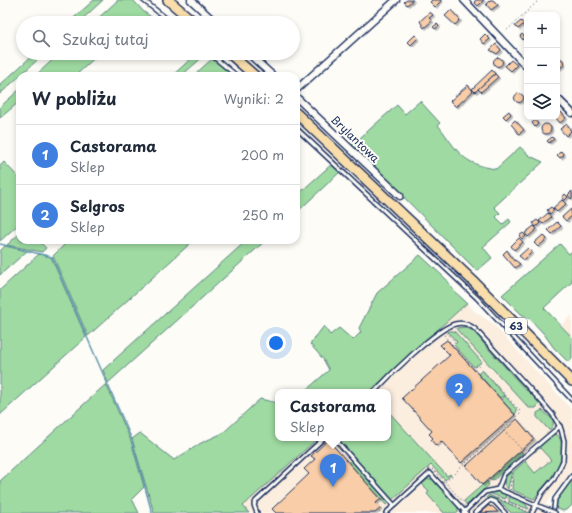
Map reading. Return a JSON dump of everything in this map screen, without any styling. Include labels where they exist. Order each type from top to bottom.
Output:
[{"type":"main road","points":[[168,0],[187,16]]},
{"type":"main road","points":[[237,60],[250,72]]},
{"type":"main road","name":"63","points":[[300,117],[473,281],[572,384]]},
{"type":"main road","name":"63","points":[[559,370],[572,381]]},
{"type":"street","points":[[191,0],[208,16]]},
{"type":"street","points":[[300,86],[396,0]]},
{"type":"street","points":[[464,0],[524,63]]},
{"type":"street","points":[[256,60],[269,72]]},
{"type":"street","name":"Brylantowa","points":[[300,101],[400,196]]},
{"type":"street","points":[[560,101],[572,114]]},
{"type":"lane","points":[[144,0],[163,16]]},
{"type":"lane","points":[[217,60],[232,72]]},
{"type":"lane","points":[[300,132],[477,298],[572,400]]},
{"type":"lane","points":[[377,389],[440,331],[459,323],[470,325],[475,329],[543,404],[560,426],[564,441],[563,461],[559,471],[542,493],[532,513]]},
{"type":"lane","points":[[498,488],[504,474],[560,426]]},
{"type":"lane","points":[[256,513],[254,506],[256,501],[321,441]]},
{"type":"lane","points":[[337,441],[394,505]]},
{"type":"lane","points":[[386,513],[430,473],[465,512],[488,490],[498,488],[555,513]]},
{"type":"lane","points":[[554,508],[555,499],[572,476]]},
{"type":"lane","points":[[475,513],[490,500],[496,502],[505,513]]},
{"type":"path","points":[[499,37],[539,0]]},
{"type":"path","points":[[452,345],[455,342],[447,333],[444,335],[452,345],[474,368],[478,365],[520,411],[520,414],[445,482],[468,508]]},
{"type":"shaded area","points":[[467,303],[474,311],[493,324],[572,410],[572,469],[563,483],[546,503],[547,506],[545,513],[249,513],[243,506],[315,441],[391,441],[391,389],[372,389]]},
{"type":"shaded area","points":[[572,315],[572,337],[561,325]]},
{"type":"green space","points":[[94,0],[103,0],[86,16],[76,16]]},
{"type":"green space","points":[[118,0],[133,0],[150,16],[101,16]]},
{"type":"green space","points":[[27,60],[37,60],[24,72],[16,72],[16,79],[0,94],[0,85]]},
{"type":"green space","points":[[52,60],[92,60],[79,72],[39,72]]},
{"type":"green space","points":[[189,60],[199,60],[186,72],[176,72]]},
{"type":"green space","points":[[211,60],[215,60],[229,72],[197,72]]},
{"type":"green space","points":[[16,93],[16,105],[0,118],[0,107]]},
{"type":"green space","points":[[420,101],[440,123],[438,125],[461,155],[475,164],[496,169],[520,147],[530,156],[543,162],[494,207],[500,213],[496,217],[503,224],[509,219],[511,222],[483,247],[492,258],[477,271],[352,145],[397,105],[405,114]]},
{"type":"green space","points":[[4,162],[16,175],[16,227],[0,241],[0,166]]},
{"type":"green space","points":[[333,163],[341,171],[300,209],[300,192]]},
{"type":"green space","points":[[16,237],[16,244],[42,244],[46,248],[42,252],[7,245]]},
{"type":"green space","points":[[63,244],[190,244],[88,336],[53,256],[64,245]]},
{"type":"green space","points":[[243,244],[262,244],[108,383],[103,370]]},
{"type":"green space","points":[[560,244],[569,254],[572,251],[572,282],[544,308],[572,337],[572,359],[568,362],[554,348],[544,334],[530,319],[521,314],[502,295]]},
{"type":"green space","points":[[5,246],[27,251],[0,275],[0,251]]},
{"type":"green space","points":[[39,254],[51,257],[86,337],[0,415],[0,290]]},
{"type":"green space","points":[[420,255],[447,280],[454,291],[467,303],[372,389],[307,389],[329,370],[323,359],[310,344],[324,326],[330,335],[339,328],[353,340],[361,332],[359,328],[377,293]]},
{"type":"green space","points":[[465,327],[476,332],[484,344],[526,390],[537,398],[539,404],[536,408],[529,408],[457,330],[457,328]]},
{"type":"green space","points":[[454,331],[482,362],[474,367],[454,345],[457,342],[448,332]]},
{"type":"green space","points":[[482,370],[504,395],[500,398],[478,374]]},
{"type":"green space","points":[[106,384],[131,441],[144,487],[132,499],[139,513],[0,513],[0,481]]},
{"type":"green space","points":[[505,396],[517,410],[515,415],[501,400]]},
{"type":"green space","points":[[260,399],[275,402],[275,441],[315,441],[243,506],[249,513],[154,513],[132,439],[140,433],[174,460],[201,443],[223,433]]},
{"type":"green space","points":[[542,410],[553,420],[553,426],[549,430],[537,417],[537,413]]},
{"type":"green space","points":[[391,414],[447,476],[450,474],[451,475],[445,480],[431,465],[392,500],[339,441],[391,441]]},
{"type":"green space","points":[[556,434],[559,437],[562,448],[559,463],[548,481],[534,499],[512,490],[513,472],[525,461],[535,473],[551,460],[540,448],[534,452],[533,451],[551,435]]},
{"type":"green space","points":[[520,451],[523,453],[493,481],[489,479]]},
{"type":"green space","points":[[351,460],[389,502],[386,505],[348,463]]},
{"type":"green space","points":[[512,471],[508,489],[504,484],[506,477]]},
{"type":"green space","points":[[572,478],[572,505],[563,511],[556,508],[555,501]]},
{"type":"green space","points":[[428,479],[432,479],[458,507],[458,513],[444,513],[427,494],[429,491],[422,484]]},
{"type":"green space","points":[[487,481],[489,485],[467,505],[464,501]]},
{"type":"green space","points":[[494,491],[506,494],[505,499],[489,493]]},
{"type":"green space","points":[[489,495],[529,513],[511,513],[502,503],[486,498]]},
{"type":"green space","points":[[509,495],[524,502],[529,509],[509,502]]},
{"type":"building","points":[[407,0],[413,0],[407,5],[404,2]]},
{"type":"building","points":[[432,0],[441,1],[435,7],[430,2]]},
{"type":"building","points":[[476,0],[484,0],[478,6],[474,2]]},
{"type":"building","points":[[490,0],[493,0],[498,5],[491,10],[486,4]]},
{"type":"building","points":[[451,10],[460,20],[455,25],[445,16]]},
{"type":"building","points":[[430,12],[433,15],[429,18],[432,21],[424,28],[420,21]]},
{"type":"building","points":[[521,21],[524,24],[518,29],[515,26]]},
{"type":"building","points":[[437,24],[439,26],[435,29],[433,27]]},
{"type":"building","points":[[485,34],[490,39],[484,44],[480,39]]},
{"type":"building","points":[[522,34],[524,36],[523,40],[520,36]]},
{"type":"building","points":[[415,35],[418,38],[411,45],[408,42]]},
{"type":"building","points":[[496,44],[501,50],[497,54],[490,50]]},
{"type":"building","points":[[498,57],[503,62],[498,67],[493,62]]},
{"type":"building","points":[[560,58],[563,60],[564,65],[560,68]]},
{"type":"building","points":[[511,60],[517,65],[511,71],[505,66]]},
{"type":"building","points":[[492,70],[495,74],[475,92],[472,89]]},
{"type":"building","points":[[495,74],[498,77],[481,92],[478,89]]},
{"type":"building","points":[[468,85],[473,91],[456,107],[450,101]]},
{"type":"building","points":[[517,94],[521,94],[523,98],[521,102],[517,102],[515,100],[515,96]]},
{"type":"building","points":[[509,111],[511,114],[506,119],[503,116]]},
{"type":"building","points":[[561,112],[566,118],[560,123],[558,120],[560,120]]},
{"type":"building","points":[[515,120],[524,130],[519,134],[511,124]]},
{"type":"building","points":[[535,120],[538,124],[535,127],[532,123]]},
{"type":"building","points":[[544,124],[548,124],[551,129],[548,134],[544,134],[541,131],[541,127]]},
{"type":"building","points":[[567,124],[571,131],[566,136],[560,129]]},
{"type":"building","points":[[552,137],[554,139],[549,143],[547,141]]},
{"type":"building","points":[[561,151],[564,155],[560,158],[557,155]]},
{"type":"building","points":[[572,191],[572,198],[571,199],[568,195]]},
{"type":"building","points":[[565,194],[568,197],[564,201],[562,198]]},
{"type":"building","points":[[562,200],[566,204],[557,212],[553,208]]},
{"type":"building","points":[[551,207],[554,210],[550,214],[547,210]]},
{"type":"building","points":[[571,209],[572,216],[566,221],[562,217]]},
{"type":"building","points":[[548,213],[551,217],[543,224],[539,221]]},
{"type":"building","points":[[537,220],[540,223],[536,227],[533,223]]},
{"type":"building","points":[[557,222],[561,226],[552,234],[548,230]]},
{"type":"building","points":[[534,226],[537,229],[528,237],[525,233]]},
{"type":"building","points":[[523,233],[526,236],[522,239],[519,236]]},
{"type":"building","points":[[543,235],[547,239],[538,247],[534,243]]},
{"type":"building","points":[[519,238],[523,242],[514,250],[511,246]]},
{"type":"building","points":[[528,248],[532,252],[524,260],[519,256]]},
{"type":"building","points":[[507,250],[514,261],[515,260],[520,264],[515,268],[503,254]]},
{"type":"building","points":[[447,340],[515,415],[461,463],[441,441],[436,446],[431,440],[433,438],[429,434],[432,431],[402,398],[450,355],[440,345]]},
{"type":"building","points":[[517,419],[534,439],[482,485],[466,466]]},
{"type":"building","points":[[327,441],[329,441],[381,499],[376,503],[381,508],[375,513],[276,513],[272,509],[309,474],[304,469],[315,459],[311,456]]},
{"type":"building","points":[[489,505],[498,512],[480,513]]},
{"type":"waterway","points":[[0,244],[52,257],[132,440],[152,513]]},
{"type":"place","name":"Selgros","points":[[459,407]]},
{"type":"place","name":"Castorama","points":[[333,487]]}]
